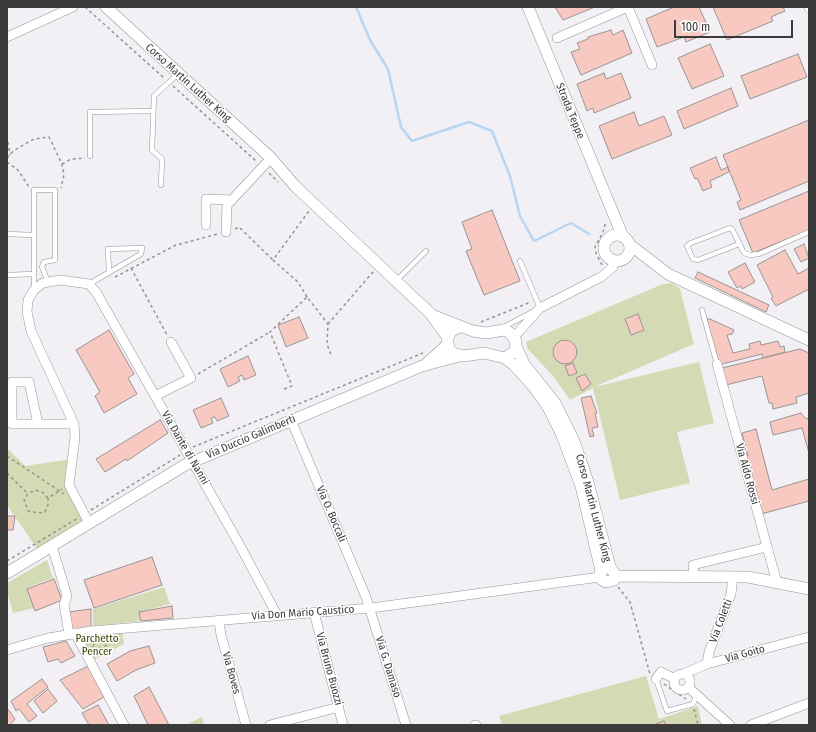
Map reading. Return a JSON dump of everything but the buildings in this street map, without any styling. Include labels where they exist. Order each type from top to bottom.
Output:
[{"type":"street","points":[[7,37],[73,7]]},
{"type":"street","name":"Corso Martin Luther King","points":[[106,7],[271,158],[295,186],[431,314],[448,341],[450,351],[459,356]]},
{"type":"street","name":"Strada Teppe","points":[[528,7],[609,216],[626,240],[647,259],[668,274],[809,340]]},
{"type":"street","points":[[557,38],[628,7],[652,65]]},
{"type":"street","points":[[226,232],[227,205],[271,158]]},
{"type":"street","points":[[206,225],[206,200],[232,200]]},
{"type":"street","points":[[504,358],[513,354],[515,342],[538,303],[600,277],[613,267],[612,260],[604,251],[608,239],[609,216]]},
{"type":"street","points":[[608,239],[615,236],[626,240],[629,252],[625,259]]},
{"type":"street","points":[[612,260],[621,261],[625,259],[647,259]]},
{"type":"street","points":[[86,519],[69,485],[75,437],[74,424],[31,331],[27,312],[28,300],[34,290],[43,283],[60,280],[88,284]]},
{"type":"street","name":"Via Dante di Nanni","points":[[88,284],[96,292],[187,451],[277,615]]},
{"type":"street","name":"Corso Martin Luther King","points":[[431,314],[460,327],[479,332],[499,330]]},
{"type":"street","name":"Via Duccio Galimberti","points":[[422,366],[448,341],[451,331],[460,327]]},
{"type":"street","points":[[499,330],[509,332],[515,342]]},
{"type":"street","points":[[155,396],[191,378],[171,342]]},
{"type":"street","name":"Corso Martin Luther King","points":[[515,342],[524,364],[555,403],[574,441],[588,482],[609,575]]},
{"type":"street","name":"Via Duccio Galimberti","points":[[7,573],[52,546],[86,519],[193,462],[422,366],[459,356],[484,353],[504,358]]},
{"type":"street","name":"Corso Martin Luther King","points":[[504,358],[514,365],[533,386],[548,407],[561,432],[581,486],[609,575]]},
{"type":"street","name":"Via Aldo Rossi","points":[[717,364],[777,583]]},
{"type":"street","points":[[38,424],[30,382],[12,382],[9,422],[38,424],[74,424]]},
{"type":"street","name":"Via O. Boccali","points":[[291,420],[371,608]]},
{"type":"street","points":[[52,546],[67,596],[64,604],[72,634],[124,725]]},
{"type":"street","points":[[694,577],[693,565],[767,547]]},
{"type":"street","name":"Via Don Mario Caustico","points":[[7,650],[35,641],[72,634],[219,620],[371,608],[609,575],[748,577],[809,589]]},
{"type":"street","name":"Via Coletti","points":[[707,664],[709,652],[731,594],[733,577]]},
{"type":"street","name":"Via G. Damaso","points":[[371,608],[406,725]]},
{"type":"street","name":"Via Bruno Buozzi","points":[[314,612],[343,725]]},
{"type":"street","name":"Via Boves","points":[[219,620],[221,635],[246,725]]},
{"type":"street","name":"Via Goito","points":[[683,674],[707,664],[809,637]]},
{"type":"street","points":[[656,679],[661,672],[674,679]]},
{"type":"street","points":[[674,679],[678,675],[683,674],[687,676],[690,680],[688,687],[695,699],[730,725]]},
{"type":"street","points":[[674,679],[675,685],[678,689],[688,687]]},
{"type":"street","points":[[751,725],[809,703]]},
{"type":"street","points":[[270,725],[339,707]]},
{"type":"lane","points":[[161,185],[162,159],[152,150],[154,96],[178,74]]},
{"type":"lane","points":[[90,156],[90,112],[154,111]]},
{"type":"lane","points":[[34,290],[34,190],[55,190],[55,260],[44,262],[42,267],[48,282]]},
{"type":"lane","points":[[739,244],[698,260],[693,259],[688,246],[691,243],[730,228],[732,229],[744,253],[750,255],[759,254],[809,232]]},
{"type":"lane","points":[[7,234],[33,235]]},
{"type":"lane","points":[[88,284],[109,273],[141,254],[142,248],[108,249],[109,273]]},
{"type":"lane","points":[[396,281],[426,250]]},
{"type":"lane","points":[[499,330],[538,303],[520,261]]},
{"type":"lane","points":[[7,275],[33,274]]},
{"type":"lane","points":[[702,310],[717,364]]},
{"type":"lane","points":[[656,679],[668,711],[695,699]]},
{"type":"path","points":[[85,7],[283,186]]},
{"type":"path","points":[[7,136],[10,155]]},
{"type":"path","points":[[7,158],[34,139],[49,137],[62,164],[64,175],[60,191],[55,192]]},
{"type":"path","points":[[62,164],[71,159],[88,158],[90,156]]},
{"type":"path","points":[[7,162],[18,170],[34,195]]},
{"type":"path","points":[[273,260],[309,211],[304,206]]},
{"type":"path","points":[[602,268],[595,247],[609,216]]},
{"type":"path","points":[[113,278],[176,246],[239,227],[298,282],[307,297],[328,324]]},
{"type":"path","points":[[131,268],[171,342]]},
{"type":"path","points":[[331,355],[327,344],[328,324],[374,270]]},
{"type":"path","points":[[191,378],[270,332],[307,297]]},
{"type":"path","points":[[477,324],[538,303]]},
{"type":"path","points":[[270,332],[292,386],[284,389]]},
{"type":"path","points":[[7,561],[86,519],[193,447],[425,352]]},
{"type":"path","points":[[7,456],[64,494]]},
{"type":"path","points":[[7,473],[28,494]]},
{"type":"path","points":[[48,498],[69,485]]},
{"type":"path","points":[[35,490],[42,492],[48,498],[48,505],[45,512],[28,511],[24,500],[28,494],[35,490]]},
{"type":"path","points":[[609,575],[630,602],[649,674],[695,699],[698,725]]},
{"type":"path","points":[[99,639],[95,642],[92,651],[104,647],[109,643],[112,639],[111,634]]},
{"type":"green space","points":[[672,283],[680,289],[694,344],[594,387],[699,362],[714,423],[677,432],[690,483],[620,500],[593,388],[570,400],[553,376],[527,348],[526,342],[663,284]]},
{"type":"green space","points":[[7,448],[25,466],[72,459],[69,485],[89,523],[40,553],[7,505]]},
{"type":"green space","points":[[47,560],[53,578],[29,587],[34,608],[13,613],[7,591],[7,583]]},
{"type":"green space","points":[[164,587],[170,604],[140,612],[141,621],[93,626],[93,609]]},
{"type":"green space","name":"Parchetto Pencer","points":[[122,631],[124,644],[92,661],[78,635]]},
{"type":"green space","points":[[646,676],[659,719],[698,706],[702,725],[502,725],[499,716]]},
{"type":"green space","points":[[202,717],[204,725],[185,725]]},
{"type":"waterway","points":[[356,7],[370,40],[388,69],[401,127],[412,141],[469,122],[492,131],[510,176],[520,216],[534,241],[571,223],[589,234]]}]
